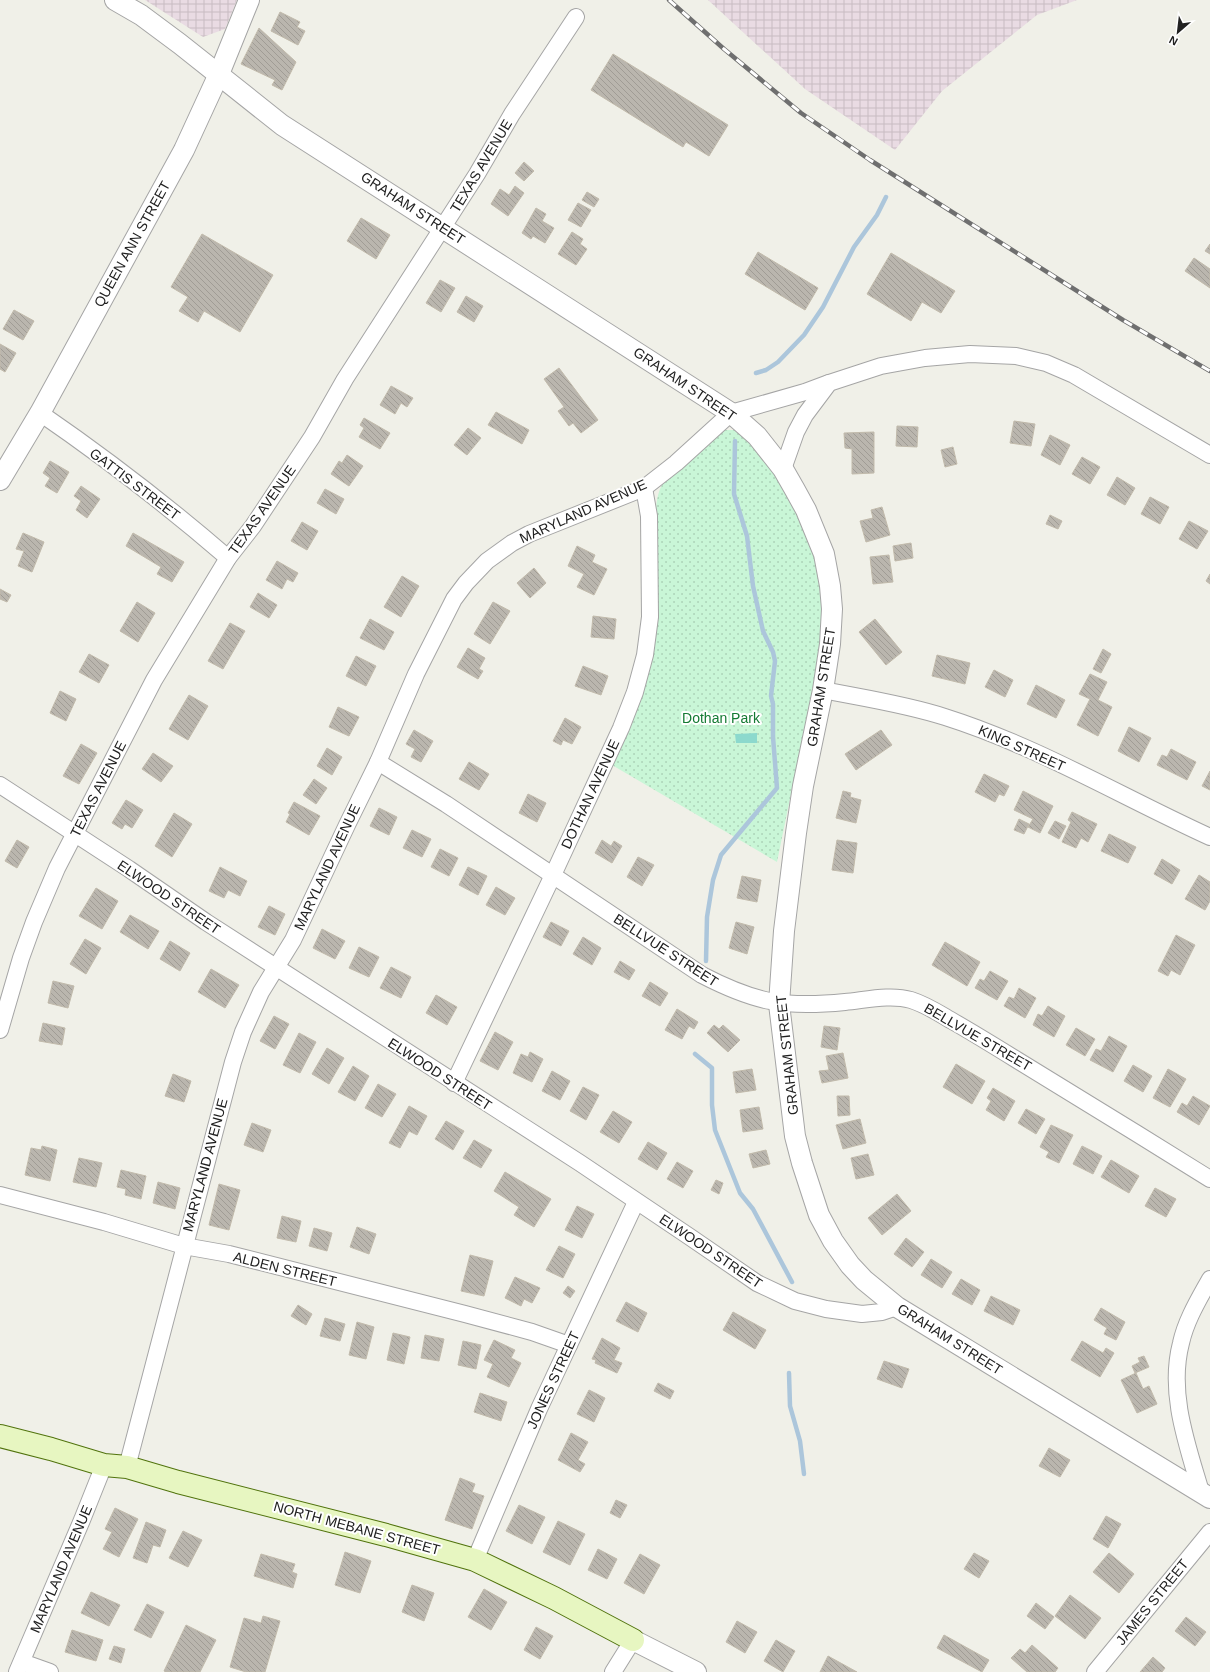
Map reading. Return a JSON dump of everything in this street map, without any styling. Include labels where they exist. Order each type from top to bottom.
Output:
[{"type":"main road","name":"NORTH MEBANE STREET","points":[[0,1436],[104,1465],[128,1467],[178,1482],[386,1535],[475,1560],[554,1598],[633,1640]]},
{"type":"street","name":"GRAHAM STREET","points":[[114,0],[141,15],[219,74],[249,100],[282,125],[731,413],[757,436],[783,469],[806,510],[824,554],[830,586],[832,609],[830,644],[823,690],[803,786],[796,833],[784,931],[779,1004],[795,1136],[802,1164],[819,1215],[833,1241],[850,1266],[864,1280],[897,1307],[1206,1495]]},
{"type":"street","name":"QUEEN ANN STREET","points":[[0,480],[40,413],[184,150],[219,74],[249,0]]},
{"type":"street","name":"TEXAS AVENUE","points":[[0,1030],[21,958],[34,922],[57,868],[154,680],[228,558],[253,526],[312,437],[344,379],[478,174],[512,114],[576,17]]},
{"type":"street","points":[[731,413],[805,392],[882,366],[926,358],[970,354],[1016,356],[1046,363],[1074,375],[1210,455]]},
{"type":"street","points":[[783,469],[796,432],[802,420],[816,398],[829,383]]},
{"type":"street","name":"GATTIS STREET","points":[[40,413],[66,431],[189,525],[228,558]]},
{"type":"street","name":"MARYLAND AVENUE","points":[[128,1467],[184,1246],[233,1062],[243,1032],[261,992],[293,940],[346,825],[378,762],[423,659],[454,599],[466,583],[487,561],[512,543],[529,534],[644,488],[676,463],[731,413]]},
{"type":"street","name":"DOTHAN AVENUE","points":[[454,1082],[553,875],[621,728],[635,692],[645,655],[650,617],[650,516],[644,488]]},
{"type":"street","name":"KING STREET","points":[[823,690],[944,716],[1002,737],[1210,837]]},
{"type":"street","name":"BELLVUE STREET","points":[[378,762],[446,804],[702,976],[730,990],[760,1000],[779,1004],[826,1004],[893,998],[909,1000],[926,1006],[1210,1179]]},
{"type":"street","name":"ELWOOD STREET","points":[[0,785],[206,922],[580,1163],[636,1202],[690,1236],[757,1284],[795,1301],[826,1309],[862,1314],[882,1312],[897,1307]]},
{"type":"street","name":"ALDEN STREET","points":[[0,1195],[104,1222],[184,1246],[229,1254],[465,1314],[532,1332],[569,1345]]},
{"type":"street","name":"JONES STREET","points":[[475,1560],[539,1409],[636,1202]]},
{"type":"street","points":[[1206,1495],[1180,1410],[1176,1376],[1181,1342],[1195,1306],[1210,1279]]},
{"type":"street","name":"MARYLAND AVENUE","points":[[19,1667],[104,1465]]},
{"type":"street","name":"JAMES STREET","points":[[1095,1672],[1210,1532]]},
{"type":"street","points":[[613,1672],[633,1640]]},
{"type":"street","name":"NORTH MEBANE STREET","points":[[633,1640],[696,1672]]},
{"type":"street","points":[[19,1667],[50,1672]]},
{"type":"shaded area","points":[[145,0],[237,0],[225,29],[203,37]]},
{"type":"shaded area","points":[[708,0],[1077,0],[1037,15],[942,91],[895,150],[805,89]]},
{"type":"shaded area","points":[[757,733],[757,743],[736,743],[735,734]]},
{"type":"green space","name":"Dothan Park","points":[[723,430],[740,430],[755,446],[795,503],[817,562],[825,628],[777,862],[612,765],[628,728],[656,504],[660,489],[664,482],[679,466]]},
{"type":"building","points":[[280,12],[300,22],[297,27],[305,31],[298,45],[271,31]]},
{"type":"building","points":[[259,28],[296,62],[282,90],[272,85],[275,80],[241,64]]},
{"type":"building","points":[[613,54],[728,125],[709,156],[686,142],[683,147],[591,90]]},
{"type":"building","points":[[524,162],[534,171],[524,181],[515,173]]},
{"type":"building","points":[[515,186],[524,193],[508,216],[491,204],[500,189],[509,195]]},
{"type":"building","points":[[587,192],[599,199],[594,207],[582,200]]},
{"type":"building","points":[[578,203],[591,210],[581,227],[568,220]]},
{"type":"building","points":[[536,208],[546,214],[542,221],[554,228],[545,243],[533,236],[531,239],[522,233]]},
{"type":"building","points":[[361,218],[390,235],[376,259],[347,241]]},
{"type":"building","points":[[572,232],[583,239],[580,244],[587,249],[576,265],[558,254]]},
{"type":"building","points":[[202,234],[273,275],[240,332],[204,311],[198,322],[179,311],[188,297],[171,287]]},
{"type":"building","points":[[1210,244],[1210,254],[1205,251]]},
{"type":"building","points":[[758,252],[818,288],[805,310],[745,274]]},
{"type":"building","points":[[891,253],[955,291],[941,313],[922,302],[911,321],[867,294]]},
{"type":"building","points":[[1194,258],[1210,269],[1210,288],[1185,271]]},
{"type":"building","points":[[440,280],[455,288],[441,312],[426,303]]},
{"type":"building","points":[[466,296],[483,306],[474,322],[457,312]]},
{"type":"building","points":[[14,310],[34,321],[23,340],[3,329]]},
{"type":"building","points":[[0,344],[16,353],[5,372],[0,369]]},
{"type":"building","points":[[559,368],[598,420],[581,433],[573,423],[569,426],[558,411],[564,407],[544,379]]},
{"type":"building","points":[[391,386],[413,398],[407,407],[401,403],[395,414],[380,405]]},
{"type":"building","points":[[496,412],[529,430],[522,444],[488,425]]},
{"type":"building","points":[[364,418],[390,433],[380,449],[359,437],[364,428],[360,425]]},
{"type":"building","points":[[1014,421],[1035,424],[1031,446],[1010,443]]},
{"type":"building","points":[[897,426],[918,427],[917,447],[896,446]]},
{"type":"building","points":[[468,428],[481,438],[467,455],[454,445]]},
{"type":"building","points":[[874,432],[874,473],[852,474],[852,449],[845,448],[844,433]]},
{"type":"building","points":[[1050,435],[1070,445],[1060,465],[1041,455]]},
{"type":"building","points":[[953,447],[957,464],[945,467],[941,450]]},
{"type":"building","points":[[347,455],[363,466],[349,486],[331,474],[339,461],[342,463]]},
{"type":"building","points":[[1082,457],[1100,467],[1090,484],[1072,474]]},
{"type":"building","points":[[50,461],[69,472],[57,493],[45,486],[50,478],[43,473]]},
{"type":"building","points":[[1117,477],[1135,488],[1125,505],[1107,495]]},
{"type":"building","points":[[81,486],[100,499],[87,518],[76,510],[81,501],[74,496]]},
{"type":"building","points":[[325,489],[344,499],[336,514],[317,503]]},
{"type":"building","points":[[1150,497],[1169,507],[1160,524],[1141,514]]},
{"type":"building","points":[[882,507],[890,535],[866,542],[860,521],[873,518],[871,510]]},
{"type":"building","points":[[1050,515],[1062,521],[1058,529],[1046,524]]},
{"type":"building","points":[[1189,521],[1208,531],[1197,549],[1179,539]]},
{"type":"building","points":[[302,522],[318,531],[307,550],[291,541]]},
{"type":"building","points":[[23,533],[44,542],[32,572],[18,566],[24,551],[16,549]]},
{"type":"building","points":[[133,533],[184,562],[172,582],[157,574],[161,567],[126,546]]},
{"type":"building","points":[[911,543],[913,558],[895,561],[893,546]]},
{"type":"building","points":[[577,546],[595,555],[592,562],[607,569],[594,595],[577,587],[584,574],[568,566]]},
{"type":"building","points":[[889,555],[893,582],[873,584],[870,557]]},
{"type":"building","points":[[277,561],[298,573],[293,582],[287,579],[282,589],[266,580]]},
{"type":"building","points":[[534,568],[546,583],[530,598],[517,583]]},
{"type":"building","points":[[1210,574],[1210,584],[1206,581]]},
{"type":"building","points":[[402,576],[419,586],[401,617],[384,607]]},
{"type":"building","points":[[0,589],[11,595],[7,602],[0,599]]},
{"type":"building","points":[[258,593],[277,605],[269,618],[250,607]]},
{"type":"building","points":[[137,602],[155,613],[138,642],[120,631]]},
{"type":"building","points":[[493,602],[510,611],[490,644],[474,634]]},
{"type":"building","points":[[593,616],[616,619],[614,639],[591,637]]},
{"type":"building","points":[[370,619],[394,632],[384,650],[360,638]]},
{"type":"building","points":[[875,619],[902,652],[886,665],[859,632]]},
{"type":"building","points":[[230,623],[245,631],[223,669],[208,661]]},
{"type":"building","points":[[468,648],[485,658],[479,669],[483,671],[478,679],[457,667]]},
{"type":"building","points":[[1103,649],[1111,654],[1101,673],[1093,669]]},
{"type":"building","points":[[89,654],[109,665],[99,683],[79,672]]},
{"type":"building","points":[[937,655],[970,663],[965,684],[932,676]]},
{"type":"building","points":[[356,656],[376,666],[366,686],[346,676]]},
{"type":"building","points":[[583,666],[608,676],[601,695],[575,686]]},
{"type":"building","points":[[994,670],[1013,680],[1005,697],[985,687]]},
{"type":"building","points":[[1090,674],[1107,682],[1098,700],[1112,707],[1098,736],[1077,725],[1090,699],[1079,694]]},
{"type":"building","points":[[1036,685],[1065,700],[1056,718],[1027,704]]},
{"type":"building","points":[[60,691],[76,699],[66,721],[50,713]]},
{"type":"building","points":[[189,695],[208,706],[188,740],[169,729]]},
{"type":"building","points":[[338,707],[359,717],[349,736],[329,727]]},
{"type":"building","points":[[565,718],[581,727],[572,744],[563,740],[561,745],[553,741]]},
{"type":"building","points":[[1129,727],[1151,738],[1139,762],[1118,751]]},
{"type":"building","points":[[414,730],[433,741],[421,762],[411,757],[415,749],[406,744]]},
{"type":"building","points":[[881,730],[892,745],[856,770],[845,754]]},
{"type":"building","points":[[81,744],[97,753],[79,784],[63,776]]},
{"type":"building","points":[[327,748],[342,757],[332,775],[317,766]]},
{"type":"building","points":[[1171,749],[1196,762],[1187,780],[1157,765],[1162,755],[1167,757]]},
{"type":"building","points":[[153,753],[173,766],[161,782],[142,769]]},
{"type":"building","points":[[469,762],[489,774],[479,790],[459,779]]},
{"type":"building","points":[[1210,771],[1210,790],[1202,786]]},
{"type":"building","points":[[984,774],[1009,786],[1004,796],[999,794],[995,802],[975,792]]},
{"type":"building","points":[[314,779],[327,788],[316,804],[303,795]]},
{"type":"building","points":[[843,791],[851,793],[850,797],[861,800],[856,823],[836,818]]},
{"type":"building","points":[[1023,791],[1053,806],[1040,833],[1028,827],[1033,819],[1014,810]]},
{"type":"building","points":[[528,794],[546,803],[537,822],[519,813]]},
{"type":"building","points":[[126,800],[143,810],[132,828],[125,824],[122,829],[112,823]]},
{"type":"building","points":[[294,802],[320,816],[309,835],[286,822],[290,814],[288,813]]},
{"type":"building","points":[[379,808],[397,817],[389,835],[370,826]]},
{"type":"building","points":[[1072,812],[1097,824],[1088,842],[1081,838],[1076,848],[1062,842],[1071,822],[1068,820]]},
{"type":"building","points":[[174,813],[192,824],[172,857],[155,846]]},
{"type":"building","points":[[1019,819],[1029,824],[1024,834],[1014,830]]},
{"type":"building","points":[[1055,821],[1066,826],[1059,839],[1048,833]]},
{"type":"building","points":[[412,830],[431,839],[422,857],[403,848]]},
{"type":"building","points":[[1109,834],[1136,847],[1128,863],[1101,851]]},
{"type":"building","points":[[17,840],[29,847],[17,868],[5,861]]},
{"type":"building","points":[[602,840],[611,846],[614,841],[622,846],[612,863],[595,853]]},
{"type":"building","points":[[837,840],[857,843],[853,873],[832,870]]},
{"type":"building","points":[[440,849],[458,858],[449,876],[431,867]]},
{"type":"building","points":[[638,857],[654,865],[642,886],[627,877]]},
{"type":"building","points":[[1162,859],[1180,870],[1172,884],[1154,874]]},
{"type":"building","points":[[220,867],[247,881],[240,896],[228,890],[224,898],[209,891]]},
{"type":"building","points":[[468,867],[487,876],[478,895],[459,885]]},
{"type":"building","points":[[1199,875],[1210,882],[1210,901],[1205,910],[1185,899]]},
{"type":"building","points":[[742,876],[761,880],[757,902],[737,898]]},
{"type":"building","points":[[496,887],[515,898],[505,915],[486,905]]},
{"type":"building","points":[[96,888],[118,901],[102,929],[79,916]]},
{"type":"building","points":[[269,906],[285,914],[275,935],[258,927]]},
{"type":"building","points":[[130,915],[159,931],[148,949],[120,932]]},
{"type":"building","points":[[551,922],[569,931],[561,946],[543,937]]},
{"type":"building","points":[[736,922],[754,927],[747,954],[729,948]]},
{"type":"building","points":[[322,929],[345,941],[335,959],[313,948]]},
{"type":"building","points":[[1176,935],[1195,945],[1180,975],[1171,970],[1168,976],[1158,971]]},
{"type":"building","points":[[583,937],[601,948],[592,965],[573,954]]},
{"type":"building","points":[[85,939],[101,948],[86,974],[70,964]]},
{"type":"building","points":[[170,941],[190,953],[180,971],[160,959]]},
{"type":"building","points":[[945,942],[980,962],[967,986],[932,965]]},
{"type":"building","points":[[359,947],[379,957],[369,977],[349,968]]},
{"type":"building","points":[[620,961],[635,970],[629,980],[614,972]]},
{"type":"building","points":[[391,967],[411,977],[401,998],[380,988]]},
{"type":"building","points":[[211,969],[239,985],[225,1008],[198,992]]},
{"type":"building","points":[[990,971],[1008,981],[997,1000],[975,988],[980,979],[984,981]]},
{"type":"building","points":[[53,981],[74,986],[68,1008],[48,1003]]},
{"type":"building","points":[[650,982],[668,993],[660,1006],[642,996]]},
{"type":"building","points":[[1019,988],[1036,998],[1025,1018],[1004,1006],[1009,997],[1014,999]]},
{"type":"building","points":[[436,995],[457,1007],[447,1025],[426,1013]]},
{"type":"building","points":[[1048,1006],[1065,1016],[1054,1037],[1033,1025],[1038,1014],[1042,1016]]},
{"type":"building","points":[[677,1009],[698,1022],[694,1029],[689,1026],[682,1039],[665,1030]]},
{"type":"building","points":[[274,1016],[289,1024],[275,1049],[260,1041]]},
{"type":"building","points":[[43,1023],[65,1028],[62,1045],[39,1041]]},
{"type":"building","points":[[714,1025],[719,1029],[723,1025],[740,1040],[728,1052],[707,1033]]},
{"type":"building","points":[[824,1026],[840,1028],[837,1050],[821,1047]]},
{"type":"building","points":[[1076,1028],[1095,1039],[1085,1056],[1066,1045]]},
{"type":"building","points":[[495,1032],[513,1042],[498,1070],[480,1061]]},
{"type":"building","points":[[299,1033],[316,1042],[300,1073],[283,1065]]},
{"type":"building","points":[[1109,1036],[1127,1046],[1113,1072],[1090,1060],[1096,1049],[1101,1051]]},
{"type":"building","points":[[327,1048],[344,1058],[329,1084],[312,1074]]},
{"type":"building","points":[[530,1052],[543,1059],[532,1082],[513,1073],[521,1054],[528,1057]]},
{"type":"building","points":[[843,1053],[848,1078],[822,1083],[819,1071],[829,1070],[826,1056]]},
{"type":"building","points":[[956,1064],[985,1081],[972,1104],[943,1087]]},
{"type":"building","points":[[1133,1065],[1152,1076],[1143,1092],[1124,1081]]},
{"type":"building","points":[[353,1066],[369,1076],[355,1101],[338,1092]]},
{"type":"building","points":[[752,1069],[756,1090],[736,1093],[733,1072]]},
{"type":"building","points":[[1168,1069],[1186,1079],[1170,1107],[1153,1098]]},
{"type":"building","points":[[552,1071],[570,1081],[560,1100],[542,1091]]},
{"type":"building","points":[[173,1074],[191,1081],[184,1102],[165,1096]]},
{"type":"building","points":[[378,1084],[396,1094],[382,1117],[365,1108]]},
{"type":"building","points":[[583,1087],[599,1095],[586,1120],[570,1111]]},
{"type":"building","points":[[993,1088],[1015,1101],[1004,1121],[986,1110],[991,1101],[987,1098]]},
{"type":"building","points":[[837,1096],[849,1096],[850,1115],[838,1116]]},
{"type":"building","points":[[1193,1096],[1210,1106],[1199,1125],[1177,1112],[1182,1103],[1187,1106]]},
{"type":"building","points":[[409,1106],[427,1116],[417,1135],[409,1131],[400,1148],[389,1143]]},
{"type":"building","points":[[759,1107],[763,1129],[743,1132],[740,1110]]},
{"type":"building","points":[[1026,1109],[1045,1119],[1036,1134],[1018,1123]]},
{"type":"building","points":[[613,1111],[632,1122],[619,1143],[600,1132]]},
{"type":"building","points":[[860,1119],[866,1143],[843,1149],[836,1125]]},
{"type":"building","points":[[446,1121],[464,1131],[453,1150],[435,1139]]},
{"type":"building","points":[[252,1123],[271,1130],[263,1152],[244,1145]]},
{"type":"building","points":[[1051,1125],[1073,1135],[1059,1163],[1046,1157],[1049,1152],[1040,1147]]},
{"type":"building","points":[[474,1140],[492,1150],[481,1168],[463,1158]]},
{"type":"building","points":[[648,1142],[667,1153],[657,1170],[638,1159]]},
{"type":"building","points":[[42,1146],[57,1150],[50,1181],[25,1175],[31,1148],[41,1150]]},
{"type":"building","points":[[1082,1146],[1102,1156],[1093,1174],[1073,1164]]},
{"type":"building","points":[[766,1150],[770,1164],[753,1168],[749,1154]]},
{"type":"building","points":[[868,1154],[874,1175],[856,1179],[851,1158]]},
{"type":"building","points":[[79,1158],[102,1163],[96,1187],[73,1182]]},
{"type":"building","points":[[1111,1160],[1139,1176],[1129,1193],[1101,1177]]},
{"type":"building","points":[[677,1162],[693,1171],[683,1188],[667,1179]]},
{"type":"building","points":[[121,1170],[146,1176],[141,1199],[125,1195],[126,1189],[117,1187]]},
{"type":"building","points":[[505,1172],[551,1199],[534,1227],[514,1215],[519,1207],[494,1191]]},
{"type":"building","points":[[716,1180],[723,1183],[719,1194],[711,1190]]},
{"type":"building","points":[[158,1182],[180,1188],[175,1209],[153,1203]]},
{"type":"building","points":[[219,1184],[240,1190],[229,1230],[209,1225]]},
{"type":"building","points":[[1155,1188],[1176,1199],[1166,1217],[1145,1206]]},
{"type":"building","points":[[897,1194],[911,1211],[882,1235],[868,1218]]},
{"type":"building","points":[[577,1206],[594,1214],[582,1238],[565,1230]]},
{"type":"building","points":[[282,1216],[301,1221],[296,1242],[277,1238]]},
{"type":"building","points":[[357,1227],[376,1234],[369,1254],[350,1247]]},
{"type":"building","points":[[314,1228],[332,1233],[327,1251],[309,1246]]},
{"type":"building","points":[[906,1238],[924,1252],[912,1267],[894,1254]]},
{"type":"building","points":[[559,1246],[575,1254],[563,1278],[546,1270]]},
{"type":"building","points":[[470,1255],[493,1261],[484,1296],[461,1291]]},
{"type":"building","points":[[931,1259],[952,1272],[942,1288],[921,1275]]},
{"type":"building","points":[[515,1277],[540,1288],[532,1303],[524,1299],[521,1306],[505,1298]]},
{"type":"building","points":[[961,1279],[980,1290],[972,1305],[952,1294]]},
{"type":"building","points":[[568,1286],[575,1291],[570,1298],[563,1293]]},
{"type":"building","points":[[991,1296],[1020,1310],[1013,1325],[984,1311]]},
{"type":"building","points":[[626,1302],[647,1313],[638,1332],[616,1321]]},
{"type":"building","points":[[298,1305],[312,1314],[306,1325],[291,1316]]},
{"type":"building","points":[[1101,1308],[1125,1322],[1116,1340],[1104,1334],[1107,1328],[1094,1320]]},
{"type":"building","points":[[733,1312],[766,1330],[755,1349],[723,1330]]},
{"type":"building","points":[[325,1318],[345,1324],[340,1341],[320,1336]]},
{"type":"building","points":[[357,1322],[374,1327],[366,1359],[349,1355]]},
{"type":"building","points":[[393,1333],[410,1337],[404,1364],[387,1360]]},
{"type":"building","points":[[425,1335],[444,1339],[439,1361],[421,1358]]},
{"type":"building","points":[[602,1338],[620,1348],[614,1360],[622,1363],[617,1373],[595,1363],[596,1360],[592,1359]]},
{"type":"building","points":[[494,1340],[515,1350],[511,1358],[521,1363],[509,1387],[487,1377],[493,1364],[484,1360]]},
{"type":"building","points":[[463,1341],[481,1345],[476,1369],[458,1365]]},
{"type":"building","points":[[1082,1341],[1103,1353],[1106,1348],[1114,1353],[1100,1377],[1071,1360]]},
{"type":"building","points":[[1144,1356],[1149,1367],[1135,1373],[1132,1366],[1140,1362],[1138,1358]]},
{"type":"building","points":[[884,1361],[909,1369],[902,1388],[877,1379]]},
{"type":"building","points":[[1136,1373],[1143,1389],[1149,1386],[1157,1404],[1137,1413],[1121,1380]]},
{"type":"building","points":[[658,1383],[674,1391],[670,1399],[654,1391]]},
{"type":"building","points":[[589,1390],[605,1398],[594,1422],[577,1414]]},
{"type":"building","points":[[480,1393],[507,1402],[501,1421],[474,1412]]},
{"type":"building","points":[[571,1433],[588,1442],[578,1460],[585,1464],[580,1472],[558,1460]]},
{"type":"building","points":[[1049,1448],[1070,1460],[1060,1477],[1039,1466]]},
{"type":"building","points":[[460,1478],[475,1484],[472,1492],[484,1496],[472,1529],[445,1520]]},
{"type":"building","points":[[616,1500],[627,1505],[620,1518],[610,1513]]},
{"type":"building","points":[[519,1505],[545,1517],[532,1544],[506,1531]]},
{"type":"building","points":[[115,1508],[138,1519],[119,1557],[103,1549],[112,1532],[105,1529]]},
{"type":"building","points":[[1106,1516],[1121,1524],[1108,1548],[1093,1539]]},
{"type":"building","points":[[558,1521],[585,1534],[570,1565],[543,1552]]},
{"type":"building","points":[[146,1522],[166,1530],[160,1547],[153,1545],[147,1563],[133,1558]]},
{"type":"building","points":[[183,1531],[202,1540],[188,1567],[169,1558]]},
{"type":"building","points":[[598,1549],[617,1559],[607,1579],[588,1570]]},
{"type":"building","points":[[345,1552],[371,1561],[360,1593],[335,1585]]},
{"type":"building","points":[[974,1553],[989,1561],[979,1578],[964,1569]]},
{"type":"building","points":[[1109,1553],[1134,1574],[1119,1593],[1093,1572]]},
{"type":"building","points":[[261,1554],[295,1564],[292,1572],[297,1574],[293,1588],[254,1576]]},
{"type":"building","points":[[640,1554],[660,1565],[644,1594],[624,1583]]},
{"type":"building","points":[[412,1585],[434,1593],[424,1621],[402,1612]]},
{"type":"building","points":[[484,1589],[507,1602],[491,1630],[468,1617]]},
{"type":"building","points":[[91,1592],[120,1605],[109,1626],[81,1613]]},
{"type":"building","points":[[1070,1595],[1101,1618],[1085,1639],[1055,1616]]},
{"type":"building","points":[[1036,1603],[1054,1617],[1045,1629],[1027,1616]]},
{"type":"building","points":[[147,1604],[164,1612],[151,1638],[134,1630]]},
{"type":"building","points":[[263,1616],[280,1621],[265,1672],[246,1672],[230,1667],[244,1618],[261,1623]]},
{"type":"building","points":[[1186,1617],[1206,1632],[1195,1646],[1175,1631]]},
{"type":"building","points":[[737,1621],[757,1632],[745,1653],[726,1642]]},
{"type":"building","points":[[186,1625],[216,1640],[200,1672],[166,1672],[164,1671]]},
{"type":"building","points":[[536,1627],[553,1636],[540,1659],[524,1650]]},
{"type":"building","points":[[72,1630],[103,1640],[96,1661],[65,1652]]},
{"type":"building","points":[[944,1635],[989,1660],[982,1672],[937,1648]]},
{"type":"building","points":[[776,1640],[795,1651],[783,1672],[764,1661]]},
{"type":"building","points":[[1032,1645],[1058,1668],[1055,1672],[1027,1672],[1011,1658],[1020,1649],[1025,1653]]},
{"type":"building","points":[[114,1646],[125,1649],[121,1663],[109,1659]]},
{"type":"building","points":[[828,1656],[857,1672],[820,1672]]},
{"type":"building","points":[[1153,1657],[1165,1668],[1162,1672],[1140,1672]]},
{"type":"waterway","points":[[756,373],[766,370],[778,362],[804,335],[823,307],[854,247],[877,215],[886,197]]},
{"type":"waterway","points":[[706,961],[707,917],[713,880],[721,855],[777,788],[773,737],[773,704],[771,696],[775,661],[773,652],[763,631],[753,586],[747,536],[734,494],[735,441]]},
{"type":"waterway","points":[[695,1054],[712,1068],[712,1105],[715,1130],[740,1193],[753,1209],[792,1282]]},
{"type":"waterway","points":[[789,1373],[790,1406],[800,1441],[804,1474]]},
{"type":"railway","points":[[669,0],[724,49],[801,113],[870,160],[1123,320],[1210,371]]}]
